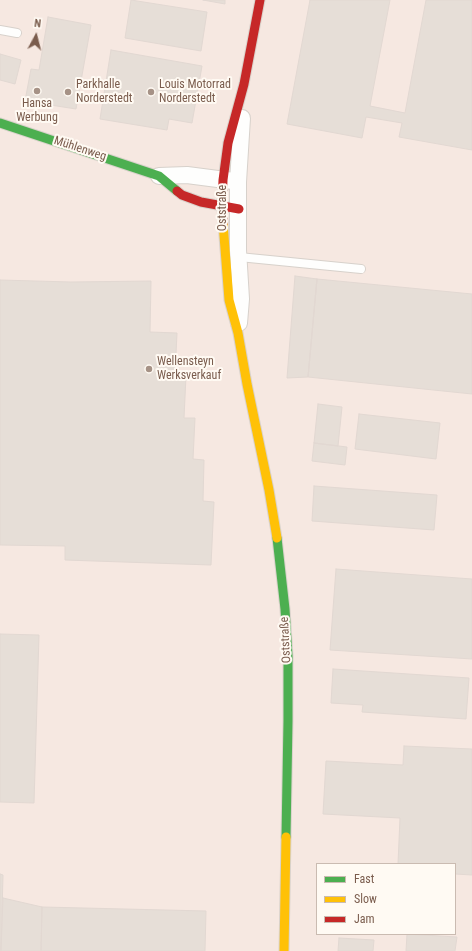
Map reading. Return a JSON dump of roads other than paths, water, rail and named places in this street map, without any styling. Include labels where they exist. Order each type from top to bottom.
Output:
[{"type":"street","name":"Oststraße","points":[[260,0],[244,84],[231,181],[222,206],[229,300],[238,333],[269,490],[277,538],[285,609],[288,656],[288,721],[284,951]]},
{"type":"street","name":"Mühlenweg","points":[[0,123],[159,176],[182,195],[201,202],[239,209]]},
{"type":"street","name":"Mühlenweg","points":[[159,176],[187,175],[231,181]]},
{"type":"street","name":"Oststraße","points":[[231,181],[239,209],[241,299],[238,333]]},
{"type":"lane","points":[[0,30],[17,32]]},
{"type":"lane","points":[[239,257],[361,269]]},
{"type":"place","name":"Hansa Werbung","points":[[37,91]]},
{"type":"place","name":"Parkhalle Norderstedt","points":[[68,92]]},
{"type":"place","name":"Louis Motorrad Norderstedt","points":[[151,92]]},
{"type":"place","name":"Wellensteyn Werksverkauf","points":[[149,369]]}]
